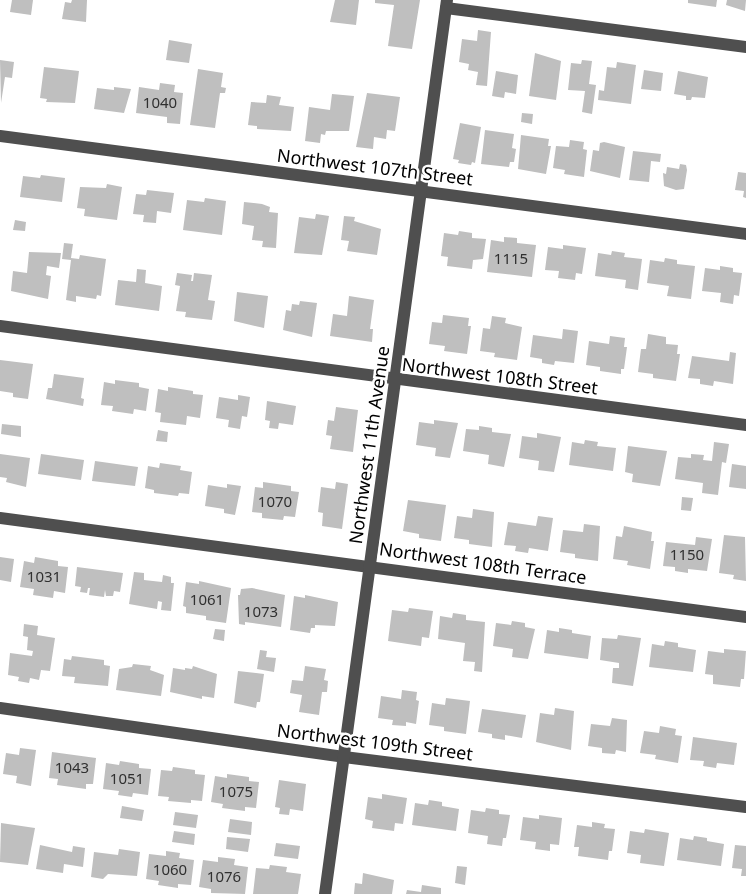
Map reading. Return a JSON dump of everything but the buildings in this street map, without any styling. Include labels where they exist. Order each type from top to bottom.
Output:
[{"type":"street","points":[[447,4],[746,47]]},
{"type":"street","name":"Northwest 11th Avenue","points":[[326,894],[447,4]]},
{"type":"street","name":"Northwest 107th Street","points":[[0,136],[746,234]]},
{"type":"street","name":"Northwest 108th Street","points":[[0,326],[396,381],[746,425]]},
{"type":"street","name":"Northwest 108th Terrace","points":[[0,518],[746,618]]},
{"type":"street","name":"Northwest 109th Street","points":[[0,708],[344,757],[746,807]]}]
